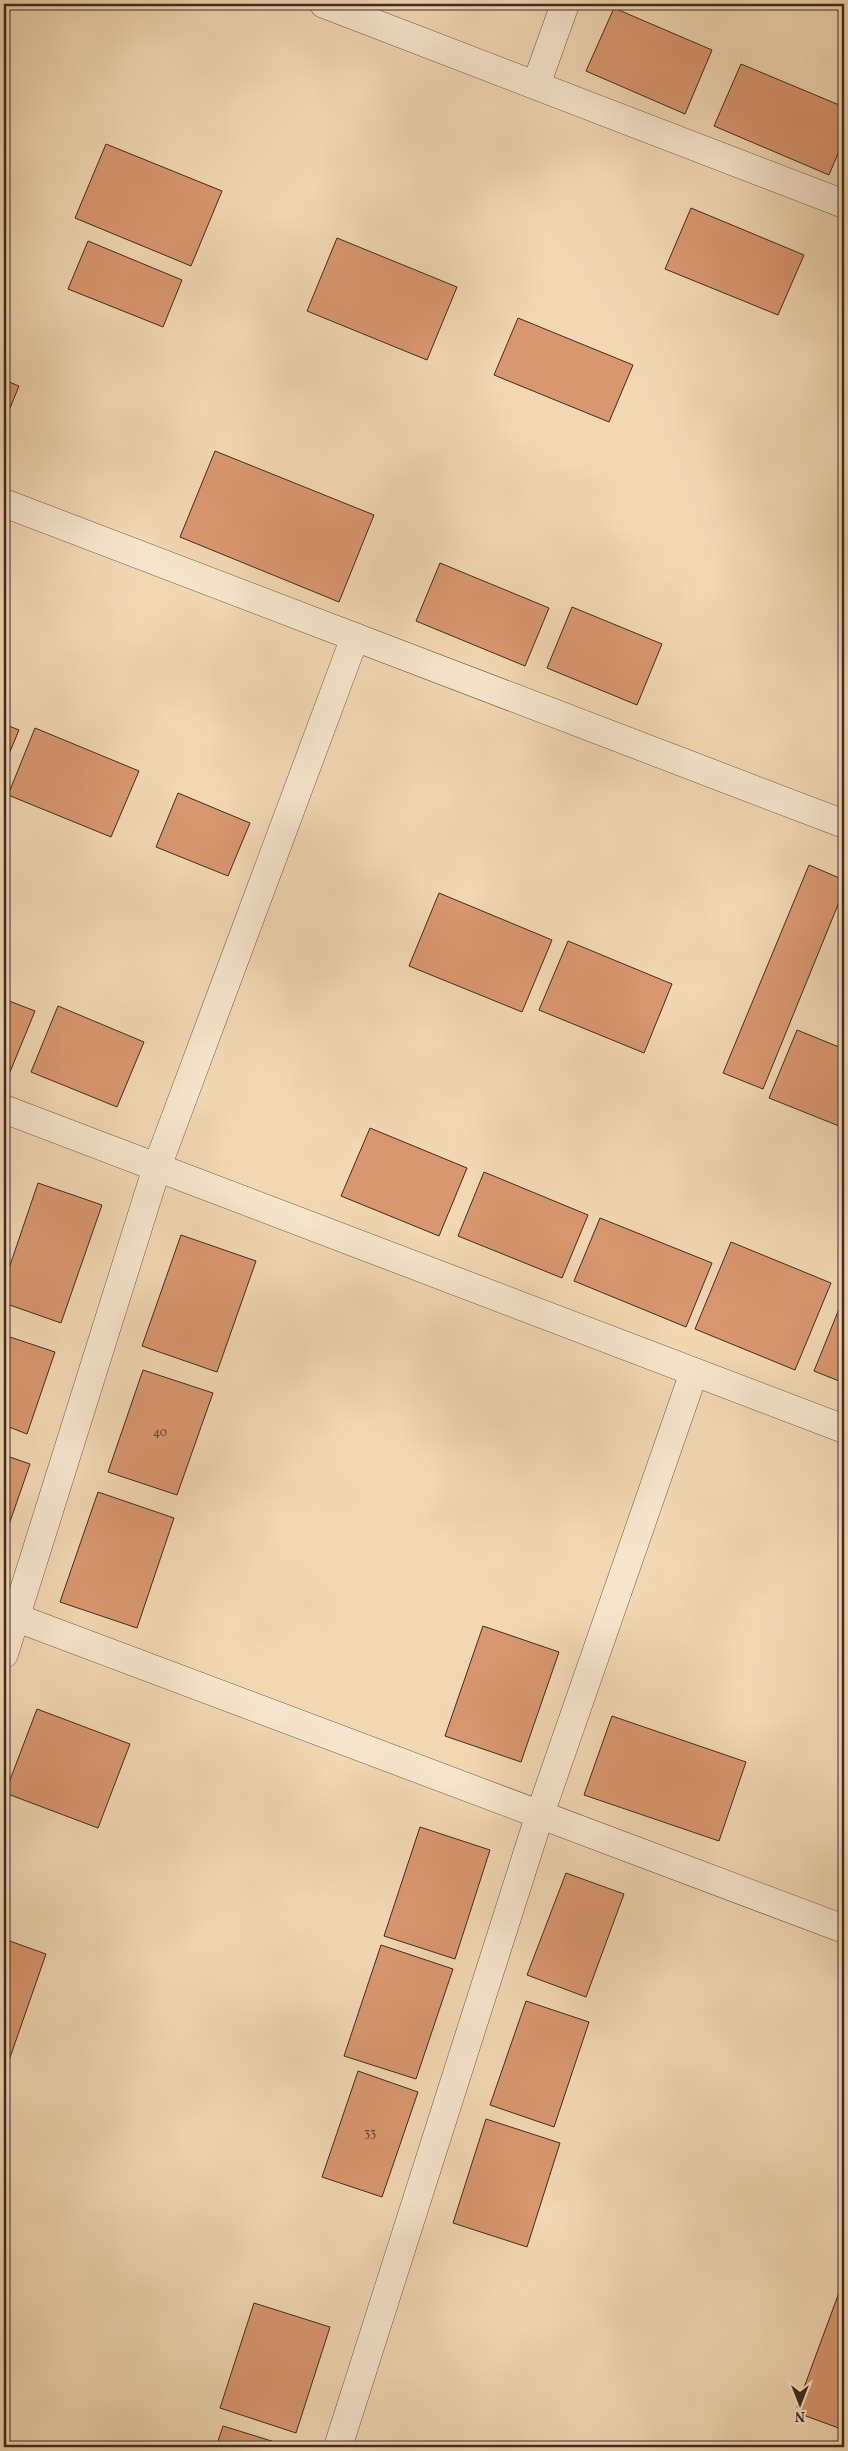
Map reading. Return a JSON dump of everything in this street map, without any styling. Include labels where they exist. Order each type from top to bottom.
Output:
[{"type":"street","points":[[324,4],[844,204]]},
{"type":"street","points":[[536,85],[565,4]]},
{"type":"street","points":[[4,503],[844,824]]},
{"type":"street","points":[[4,1654],[10,1615],[157,1167],[355,637]]},
{"type":"street","points":[[4,1109],[844,1429]]},
{"type":"street","points":[[338,2447],[540,1814],[694,1372]]},
{"type":"street","points":[[10,1615],[844,1929]]},
{"type":"building","points":[[614,8],[712,50],[685,114],[586,71]]},
{"type":"building","points":[[741,64],[844,107],[844,139],[829,175],[714,126]]},
{"type":"building","points":[[106,144],[222,191],[191,266],[75,218]]},
{"type":"building","points":[[691,208],[804,255],[778,315],[665,269]]},
{"type":"building","points":[[337,238],[457,287],[427,360],[307,311]]},
{"type":"building","points":[[88,241],[182,280],[163,327],[68,289]]},
{"type":"building","points":[[518,318],[633,365],[609,422],[494,375]]},
{"type":"building","points":[[4,380],[19,386],[4,423]]},
{"type":"building","points":[[215,451],[374,515],[339,602],[180,537]]},
{"type":"building","points":[[440,563],[549,608],[525,666],[416,621]]},
{"type":"building","points":[[572,607],[662,644],[637,705],[547,668]]},
{"type":"building","points":[[4,724],[19,730],[4,766]]},
{"type":"building","points":[[35,728],[139,771],[111,837],[8,795]]},
{"type":"building","points":[[178,793],[250,823],[228,876],[156,847]]},
{"type":"building","points":[[809,865],[844,880],[844,890],[763,1089],[723,1073]]},
{"type":"building","points":[[439,893],[552,940],[522,1012],[409,966]]},
{"type":"building","points":[[568,941],[672,984],[644,1053],[539,1010]]},
{"type":"building","points":[[4,999],[35,1011],[10,1072],[4,1069]]},
{"type":"building","points":[[58,1006],[144,1042],[117,1107],[31,1072]]},
{"type":"building","points":[[797,1030],[844,1049],[844,1128],[769,1098]]},
{"type":"building","points":[[370,1128],[467,1168],[439,1236],[341,1196]]},
{"type":"building","points":[[484,1172],[588,1215],[562,1278],[458,1236]]},
{"type":"building","points":[[38,1183],[102,1205],[61,1323],[4,1303],[4,1283]]},
{"type":"building","points":[[600,1218],[712,1263],[686,1327],[574,1281]]},
{"type":"building","points":[[181,1235],[256,1261],[217,1372],[142,1346]]},
{"type":"building","points":[[731,1242],[831,1283],[795,1370],[695,1329]]},
{"type":"building","points":[[839,1309],[844,1311],[844,1383],[814,1371]]},
{"type":"building","points":[[4,1335],[55,1352],[27,1434],[4,1425]]},
{"type":"building","points":[[143,1370],[213,1393],[177,1495],[108,1472]]},
{"type":"building","points":[[4,1455],[30,1464],[4,1539]]},
{"type":"building","points":[[98,1492],[174,1518],[137,1628],[60,1602]]},
{"type":"building","points":[[483,1626],[559,1652],[521,1762],[445,1736]]},
{"type":"building","points":[[37,1709],[130,1744],[98,1828],[5,1793]]},
{"type":"building","points":[[612,1716],[746,1762],[719,1841],[584,1795]]},
{"type":"building","points":[[420,1827],[490,1850],[455,1959],[384,1936]]},
{"type":"building","points":[[566,1873],[624,1894],[586,1997],[527,1975]]},
{"type":"building","points":[[4,1939],[46,1954],[6,2069],[4,2068]]},
{"type":"building","points":[[381,1945],[453,1969],[416,2079],[344,2056]]},
{"type":"building","points":[[526,2001],[589,2022],[554,2127],[490,2105]]},
{"type":"building","points":[[358,2071],[418,2092],[382,2197],[322,2177]]},
{"type":"building","points":[[486,2119],[560,2143],[527,2247],[453,2223]]},
{"type":"building","points":[[844,2279],[844,2430],[795,2412]]},
{"type":"building","points":[[254,2303],[330,2327],[296,2433],[220,2408]]},
{"type":"building","points":[[223,2426],[291,2447],[216,2447]]}]
